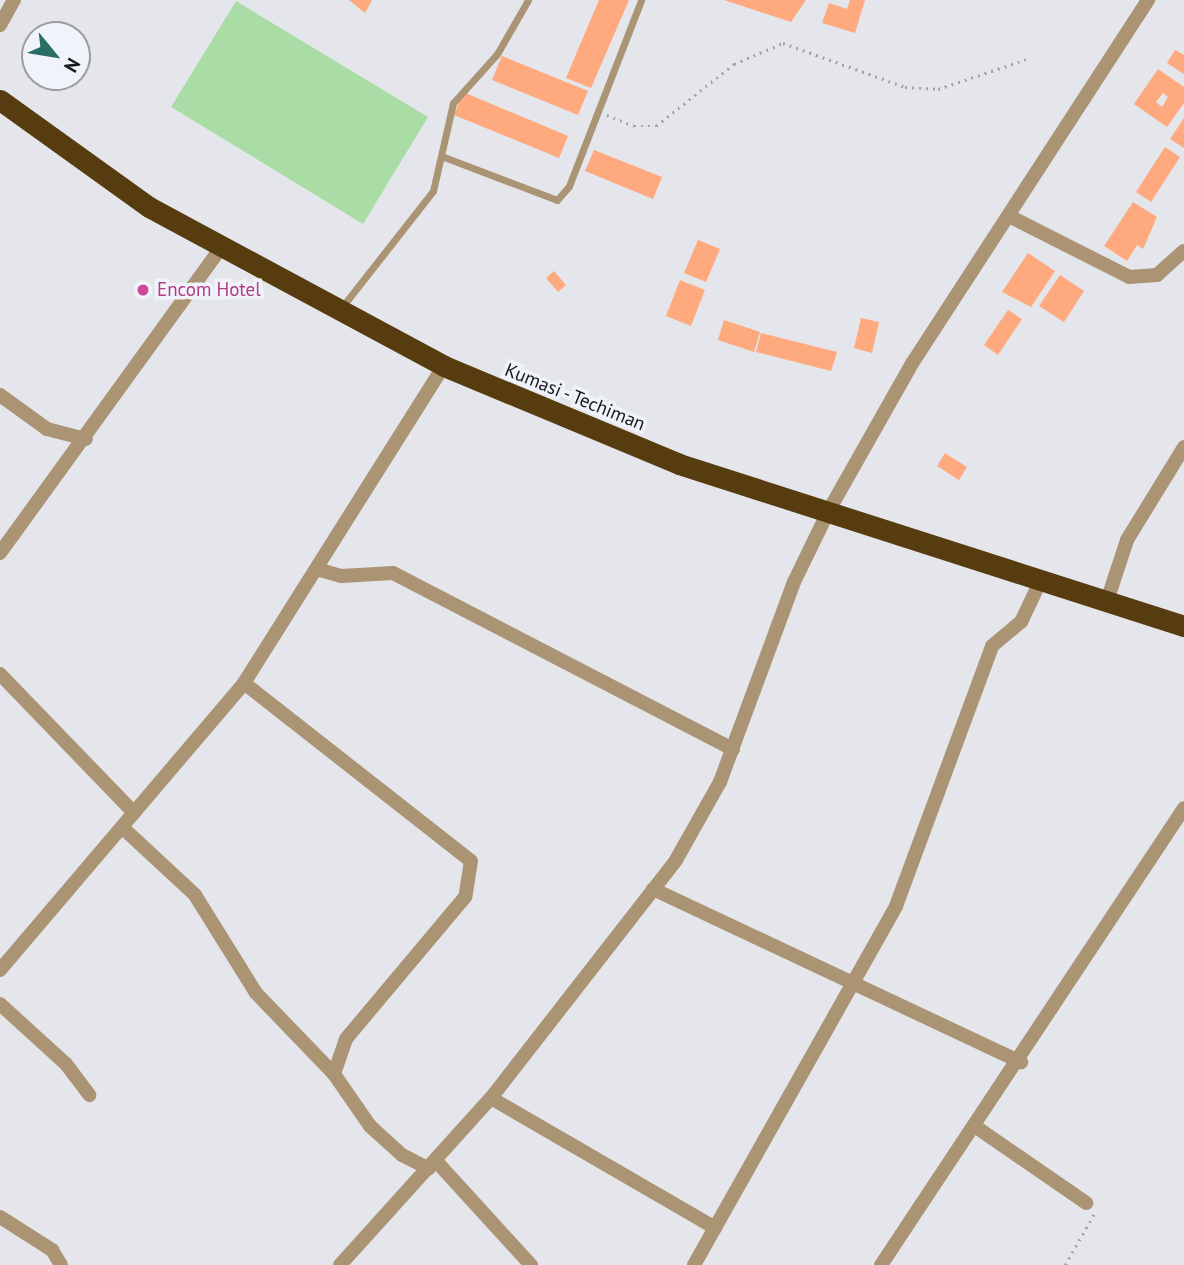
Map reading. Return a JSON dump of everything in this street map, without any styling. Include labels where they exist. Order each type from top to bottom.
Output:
[{"type":"highway","name":"Kumasi - Techiman","points":[[0,100],[96,173],[221,248],[337,313],[444,366],[667,459],[1184,626]]},
{"type":"street","points":[[0,24],[14,0]]},
{"type":"street","points":[[340,1265],[491,1097],[653,889],[706,811],[733,749],[794,582],[828,512],[913,362],[1148,0]]},
{"type":"street","points":[[1009,216],[1129,277],[1157,275],[1184,251]]},
{"type":"street","points":[[0,553],[86,439],[221,248]]},
{"type":"street","points":[[0,970],[244,683],[320,569],[444,366]]},
{"type":"street","points":[[0,395],[47,429],[86,439]]},
{"type":"street","points":[[1107,601],[1127,540],[1184,447]]},
{"type":"street","points":[[320,569],[341,576],[393,573],[733,749]]},
{"type":"street","points":[[694,1265],[896,906],[992,646],[1021,622],[1041,580]]},
{"type":"street","points":[[0,674],[134,813]]},
{"type":"street","points":[[244,683],[471,861],[465,897],[346,1039],[334,1074]]},
{"type":"street","points":[[881,1265],[1021,1062],[1184,808]]},
{"type":"street","points":[[123,828],[195,895],[256,993],[334,1074],[385,1142],[432,1165],[531,1265]]},
{"type":"street","points":[[653,889],[1021,1062]]},
{"type":"street","points":[[0,1004],[66,1064],[89,1096]]},
{"type":"street","points":[[491,1097],[715,1228]]},
{"type":"street","points":[[976,1127],[1086,1203]]},
{"type":"street","points":[[0,1217],[52,1250],[61,1265]]},
{"type":"lane","points":[[337,313],[409,228],[433,191],[444,156],[443,127],[453,103],[497,54],[528,0]]},
{"type":"lane","points":[[444,156],[557,200],[598,111],[641,0]]},
{"type":"path","points":[[598,111],[634,126],[656,126],[734,64],[783,43],[905,87],[939,89],[1030,58]]},
{"type":"path","points":[[1065,1265],[1091,1228],[1094,1213],[1086,1203]]},
{"type":"green space","points":[[236,1],[428,117],[363,224],[171,107]]},
{"type":"building","points":[[349,0],[372,0],[365,13]]},
{"type":"building","points":[[599,0],[629,0],[591,88],[566,78]]},
{"type":"building","points":[[724,0],[806,0],[791,22]]},
{"type":"building","points":[[850,0],[865,0],[855,33],[822,23],[829,3],[847,9]]},
{"type":"building","points":[[1175,50],[1184,55],[1184,74],[1167,63]]},
{"type":"building","points":[[502,56],[588,91],[578,115],[492,80]]},
{"type":"building","points":[[1158,69],[1184,87],[1184,103],[1167,127],[1134,104]],"holes":[[[1163,93],[1168,97],[1162,107],[1156,102]]]},
{"type":"building","points":[[463,92],[568,136],[559,158],[454,115]]},
{"type":"building","points":[[1184,118],[1184,148],[1170,139]]},
{"type":"building","points":[[1165,147],[1180,157],[1151,202],[1136,192]]},
{"type":"building","points":[[594,150],[662,177],[653,199],[585,171]]},
{"type":"building","points":[[1133,202],[1157,217],[1143,249],[1137,245],[1127,261],[1104,246]]},
{"type":"building","points":[[698,240],[720,249],[706,282],[684,273]]},
{"type":"building","points":[[1028,253],[1055,271],[1031,307],[1002,292]]},
{"type":"building","points":[[554,271],[566,285],[558,292],[546,278]]},
{"type":"building","points":[[1060,275],[1084,291],[1064,322],[1039,306]]},
{"type":"building","points":[[680,280],[705,290],[691,326],[666,316]]},
{"type":"building","points":[[1008,310],[1022,319],[998,355],[984,345]]},
{"type":"building","points":[[861,318],[879,322],[872,353],[854,348]]},
{"type":"building","points":[[724,320],[760,332],[754,352],[718,340]]},
{"type":"building","points":[[761,333],[837,352],[831,371],[756,352]]},
{"type":"building","points":[[945,453],[967,467],[959,480],[937,466]]},
{"type":"place","name":"Encom Hotel","points":[[143,290]]}]
